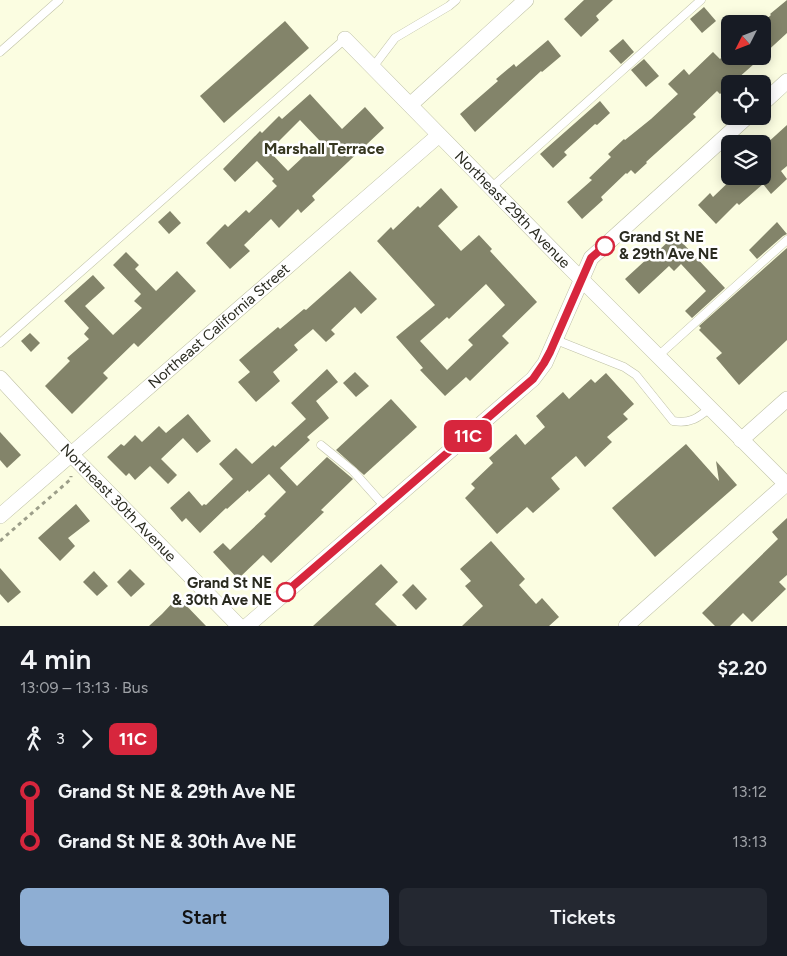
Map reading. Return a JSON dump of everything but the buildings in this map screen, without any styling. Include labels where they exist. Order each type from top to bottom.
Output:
[{"type":"street","points":[[410,105],[526,0]]},
{"type":"street","name":"Northeast 29th Avenue","points":[[345,39],[786,485]]},
{"type":"street","points":[[771,96],[787,82]]},
{"type":"street","points":[[247,626],[386,508],[533,379],[556,340],[591,258],[738,125]]},
{"type":"street","name":"Northeast California Street","points":[[0,516],[439,135]]},
{"type":"street","name":"Northeast 30th Avenue","points":[[0,378],[70,454],[239,626]]},
{"type":"street","points":[[741,440],[787,399]]},
{"type":"street","points":[[626,626],[786,485]]},
{"type":"lane","points":[[0,52],[59,0]]},
{"type":"lane","points":[[373,67],[395,38],[456,0]]},
{"type":"lane","points":[[492,188],[701,0]]},
{"type":"lane","points":[[0,343],[345,39]]},
{"type":"lane","points":[[658,356],[787,240]]},
{"type":"lane","points":[[556,340],[624,367],[636,375],[673,421],[682,423],[695,420],[710,408]]},
{"type":"lane","points":[[321,445],[353,470],[386,508]]},
{"type":"path","points":[[0,541],[71,479],[72,473]]},
{"type":"bus line","name":"11C","points":[[286,592],[386,508],[533,379],[550,352],[591,258],[605,246]]},
{"type":"place","name":"Grand St NE & 29th Ave NE","points":[[605,246]]},
{"type":"place","name":"Grand St NE & 30th Ave NE","points":[[286,592]]},
{"type":"district","name":"Marshall Terrace","points":[[324,148]]}]
